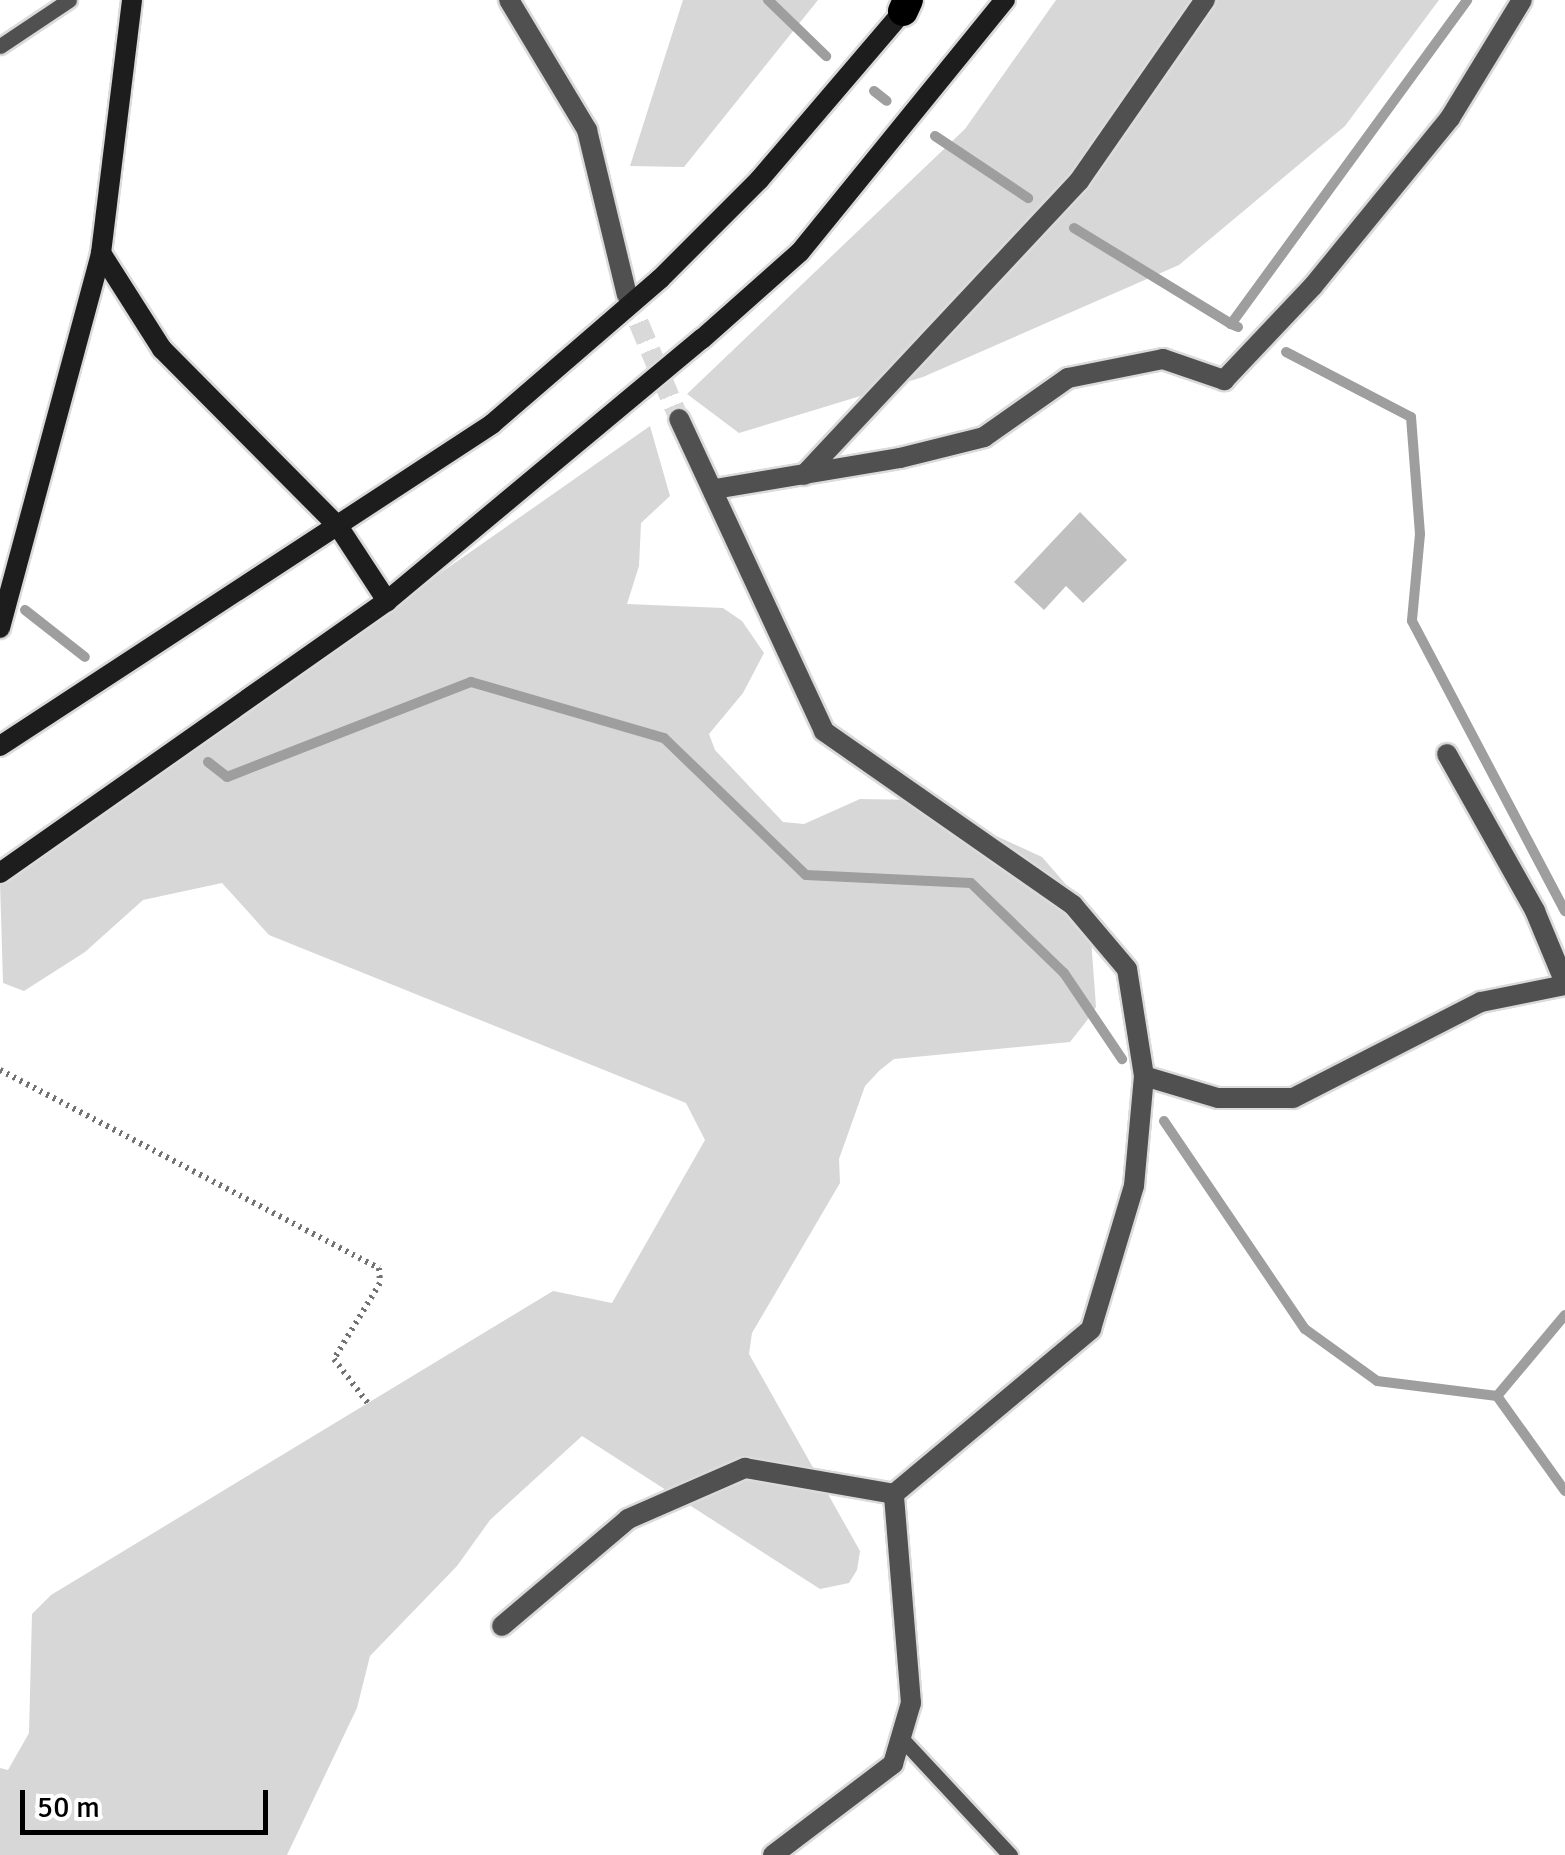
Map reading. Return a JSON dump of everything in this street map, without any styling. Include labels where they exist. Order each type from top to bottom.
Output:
[{"type":"main road","points":[[0,628],[101,252],[132,0]]},
{"type":"main road","points":[[0,872],[386,601],[800,252],[1005,0]]},
{"type":"main road","points":[[0,746],[492,424],[660,279],[760,180],[908,4]]},
{"type":"main road","points":[[101,252],[162,349],[338,526],[386,601]]},
{"type":"street","points":[[508,0],[587,130],[627,294]]},
{"type":"street","points":[[804,475],[1079,181],[1205,0]]},
{"type":"street","points":[[715,489],[804,475],[984,436],[1068,378],[1163,359],[1224,380],[1313,286],[1450,118],[1522,0]]},
{"type":"street","points":[[502,1626],[628,1519],[744,1468],[894,1494],[1091,1329],[1134,1186],[1144,1076],[1126,968],[1073,905],[824,731],[715,489],[678,419]]},
{"type":"street","points":[[1144,1076],[1218,1098],[1293,1098],[1480,1002],[1565,984],[1536,911],[1447,754]]},
{"type":"street","points":[[774,1855],[893,1764],[910,1703],[894,1494]]},
{"type":"lane","points":[[0,46],[69,0]]},
{"type":"lane","points":[[901,1738],[1010,1855]]},
{"type":"path","points":[[0,1070],[379,1268],[380,1282],[334,1359],[370,1406]]},
{"type":"shaded area","points":[[683,0],[818,0],[684,167],[630,166]]},
{"type":"shaded area","points":[[1056,0],[1439,0],[1345,126],[1179,265],[923,377],[739,433],[687,394],[965,129]]},
{"type":"shaded area","points":[[650,426],[670,496],[641,523],[639,566],[627,604],[723,608],[742,621],[764,653],[743,693],[709,734],[715,750],[783,822],[804,824],[860,799],[918,800],[1042,857],[1089,911],[1096,1007],[1070,1042],[894,1059],[880,1070],[865,1086],[839,1159],[840,1183],[752,1333],[749,1354],[860,1551],[857,1570],[849,1583],[820,1589],[582,1436],[490,1520],[457,1566],[370,1656],[357,1708],[287,1855],[0,1855],[0,1768],[8,1770],[29,1733],[32,1614],[51,1595],[553,1291],[612,1303],[705,1140],[686,1103],[269,935],[222,883],[143,900],[85,952],[24,991],[3,983],[0,882]]},
{"type":"building","points":[[1080,512],[1127,560],[1083,603],[1066,586],[1044,610],[1014,582]]},
{"type":"waterway","points":[[768,0],[826,56]]},
{"type":"waterway","points":[[1238,327],[1231,324],[1467,0]]},
{"type":"waterway","points":[[874,91],[887,101]]},
{"type":"waterway","points":[[935,136],[1028,198]]},
{"type":"waterway","points":[[1074,228],[1231,324]]},
{"type":"waterway","points":[[1286,352],[1411,417],[1420,534],[1412,621],[1565,911]]},
{"type":"waterway","points":[[25,610],[85,657]]},
{"type":"waterway","points":[[208,762],[227,777],[471,682],[664,738],[806,875],[971,883],[1064,973],[1122,1059]]},
{"type":"waterway","points":[[1164,1121],[1305,1329],[1377,1381],[1497,1396]]},
{"type":"waterway","points":[[1565,1315],[1497,1396],[1565,1491]]},
{"type":"tunnel","points":[[627,295],[679,419]]}]
